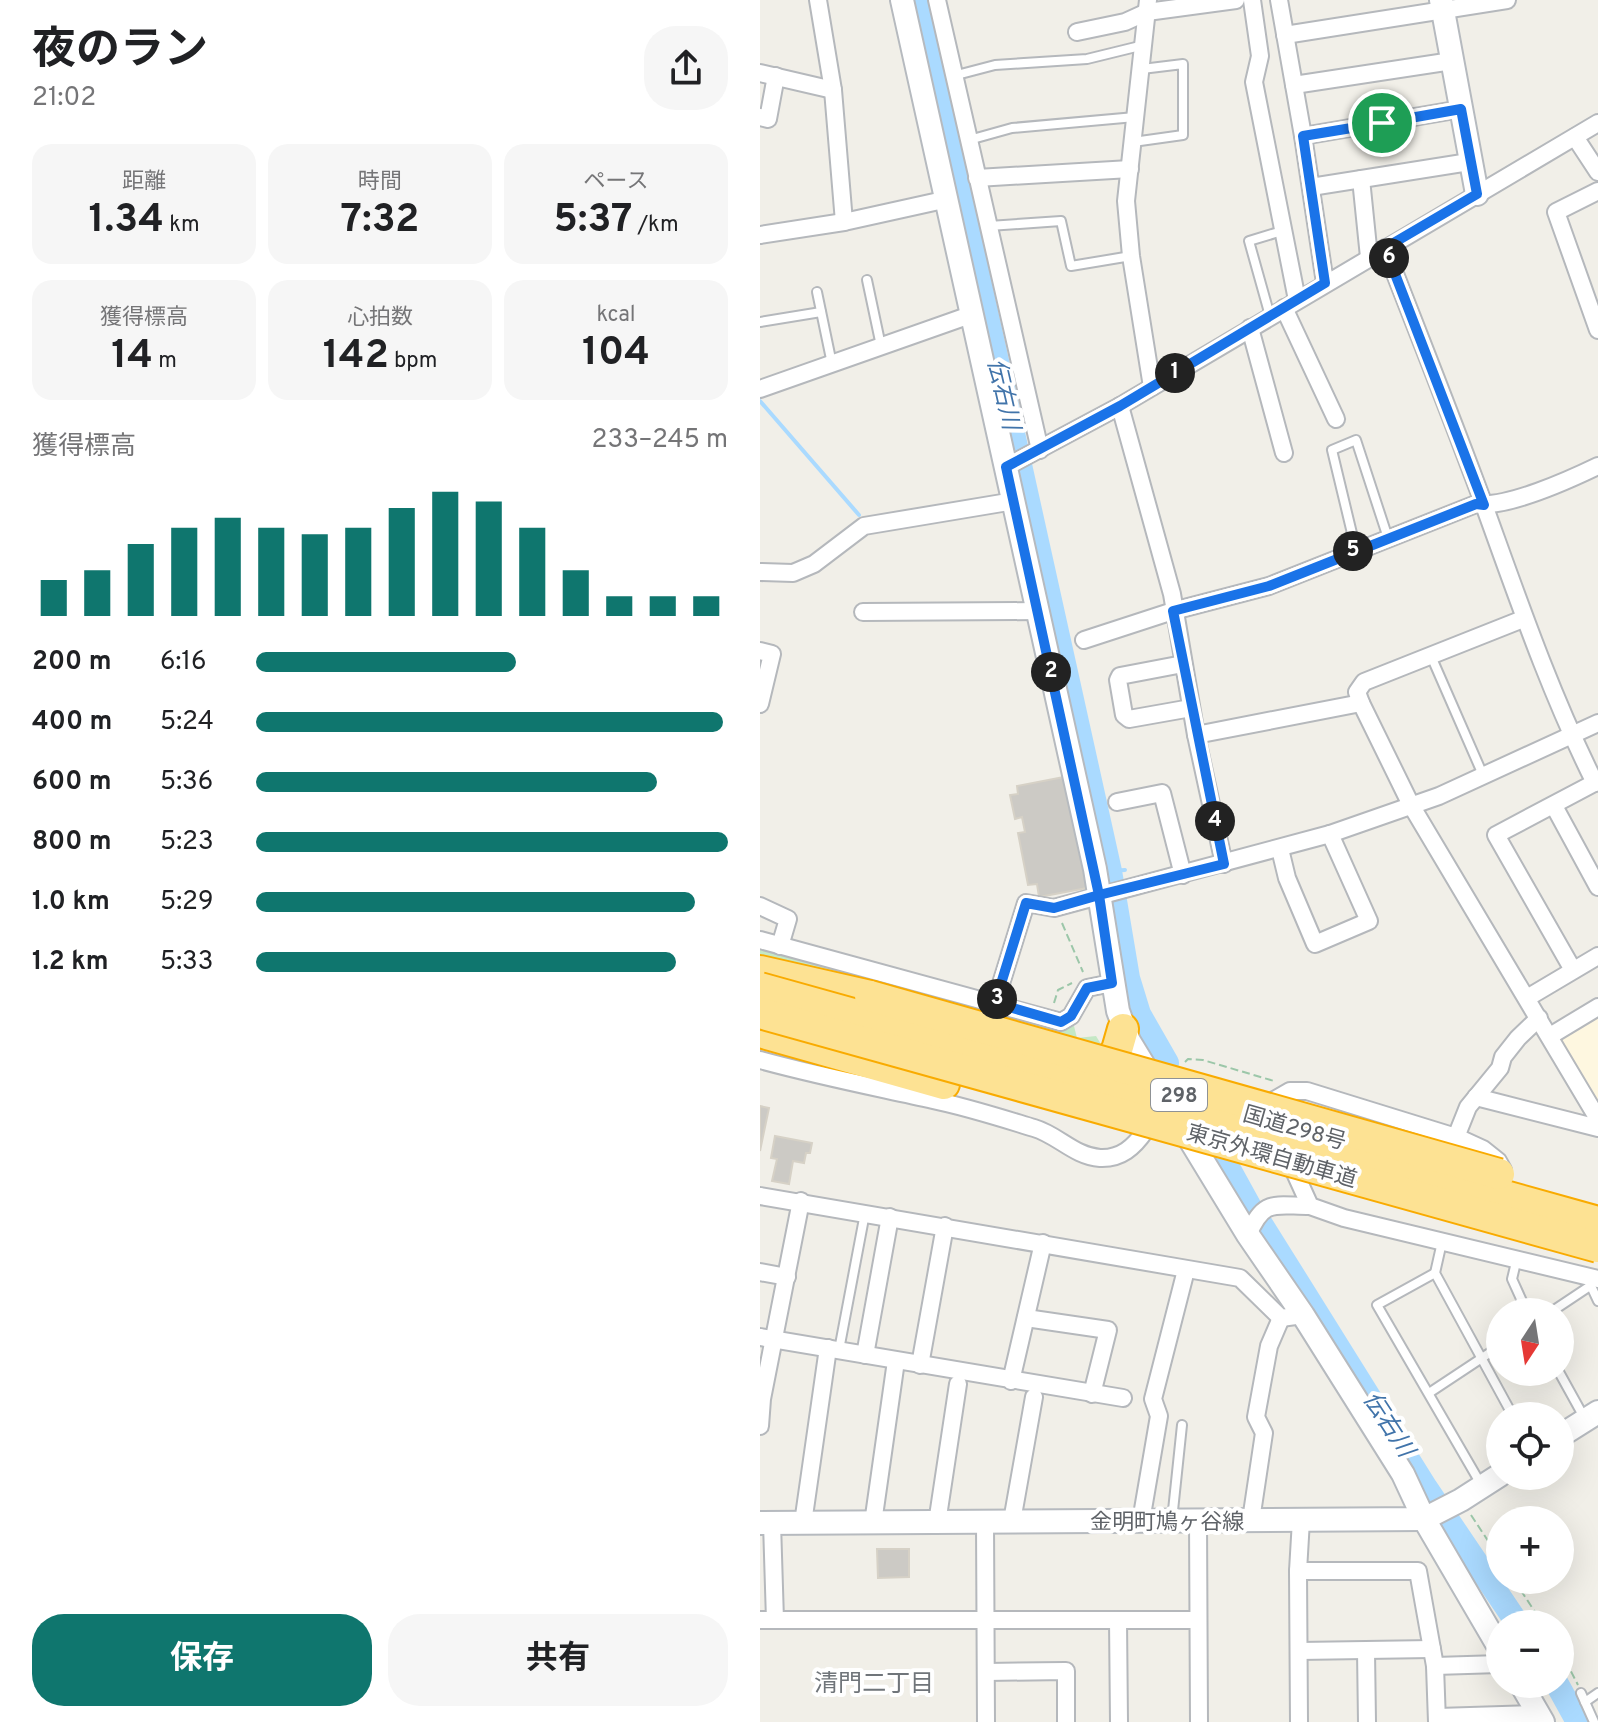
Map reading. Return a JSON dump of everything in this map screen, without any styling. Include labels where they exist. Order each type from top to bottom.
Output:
[{"type":"highway","points":[[760,974],[870,996],[1424,1152],[1597,1211]]},
{"type":"highway","name":"国道298号","points":[[760,974],[1100,1073],[1597,1211]]},
{"type":"highway","name":"東京外環自動車道","points":[[760,988],[1597,1211]]},
{"type":"highway","name":"東京外環自動車道","points":[[760,1013],[1598,1247]]},
{"type":"highway","name":"国道298号","points":[[760,1023],[1295,1173],[1595,1271]]},
{"type":"highway","points":[[1100,1073],[1117,1050],[1123,1029]]},
{"type":"highway","points":[[760,1032],[1352,1198],[1531,1243],[1595,1271]]},
{"type":"street","points":[[818,0],[833,90],[844,222]]},
{"type":"street","points":[[902,0],[1104,894],[1112,983],[1123,1029],[1248,1235],[1292,1317],[1403,1474],[1424,1519],[1486,1625]]},
{"type":"street","points":[[937,0],[1037,452]]},
{"type":"street","points":[[1077,32],[1125,22],[1148,6],[1236,0]]},
{"type":"street","points":[[1252,0],[1260,56],[1254,82],[1282,231],[1284,308],[1336,419]]},
{"type":"street","points":[[1279,0],[1325,283]]},
{"type":"street","points":[[1285,35],[1442,6],[1507,0]]},
{"type":"street","points":[[1148,6],[1126,201],[1131,256],[1152,387]]},
{"type":"street","points":[[1442,6],[1477,194]]},
{"type":"street","points":[[1294,85],[1452,61]]},
{"type":"street","points":[[760,117],[768,119],[768,74],[833,90]]},
{"type":"street","points":[[1303,136],[1461,109]]},
{"type":"street","points":[[1009,466],[1120,406],[1598,123]]},
{"type":"street","points":[[1575,137],[1598,172]]},
{"type":"street","points":[[1311,187],[1469,162]]},
{"type":"street","points":[[977,178],[1130,169]]},
{"type":"street","points":[[1361,179],[1369,257]]},
{"type":"street","points":[[1598,191],[1556,212],[1598,330]]},
{"type":"street","points":[[760,235],[844,222],[948,199]]},
{"type":"street","points":[[1385,248],[1484,505],[1523,619],[1571,736],[1596,782],[1496,835],[1573,970]]},
{"type":"street","points":[[760,389],[973,314]]},
{"type":"street","points":[[1250,328],[1284,453]]},
{"type":"street","points":[[1120,406],[1172,594],[1196,735],[1224,864]]},
{"type":"street","points":[[1084,640],[1173,611],[1269,586],[1476,504],[1493,506],[1598,466]]},
{"type":"street","points":[[760,572],[793,573],[814,564],[864,526],[1014,501]]},
{"type":"street","points":[[863,612],[1038,611]]},
{"type":"street","points":[[1523,619],[1364,682],[1357,692],[1411,805],[1598,1119]]},
{"type":"street","points":[[760,651],[772,654],[760,704]]},
{"type":"street","points":[[1183,664],[1120,676],[1124,715],[1129,719],[1191,708]]},
{"type":"street","points":[[1196,735],[1361,703]]},
{"type":"street","points":[[995,1003],[1026,903],[1054,908],[1330,834],[1484,776],[1598,723]]},
{"type":"street","points":[[1117,802],[1162,793],[1183,875]]},
{"type":"street","points":[[1554,806],[1597,881]]},
{"type":"street","points":[[1280,849],[1287,878],[1315,944],[1369,921],[1330,834]]},
{"type":"street","points":[[760,906],[788,919],[780,946]]},
{"type":"street","points":[[760,940],[1061,1022],[1071,1016],[1080,986],[1112,983]]},
{"type":"street","points":[[1527,998],[1598,956]]},
{"type":"street","points":[[1550,1036],[1598,1007]]},
{"type":"street","points":[[1456,1137],[1468,1107],[1500,1068],[1503,1057],[1518,1038],[1539,1018]]},
{"type":"street","points":[[760,1060],[841,1081],[936,1100],[1025,1125],[1091,1157],[1103,1158],[1125,1152],[1135,1146],[1145,1131]]},
{"type":"street","points":[[1250,1114],[1290,1091],[1307,1091],[1456,1137],[1483,1149],[1498,1161],[1515,1189]]},
{"type":"street","points":[[1476,1097],[1598,1128]]},
{"type":"street","points":[[1295,1173],[1310,1206]]},
{"type":"street","points":[[760,1196],[1240,1278],[1292,1317]]},
{"type":"street","points":[[760,1426],[767,1338],[787,1277],[801,1201]]},
{"type":"street","points":[[1248,1235],[1257,1214],[1269,1206],[1310,1206],[1344,1218],[1517,1258],[1595,1271]]},
{"type":"street","points":[[865,1355],[890,1217]]},
{"type":"street","points":[[920,1365],[945,1226]]},
{"type":"street","points":[[1011,1381],[1043,1243]]},
{"type":"street","points":[[1141,1521],[1159,1416],[1153,1399],[1186,1270]]},
{"type":"street","points":[[760,1272],[787,1277]]},
{"type":"street","points":[[1251,1520],[1264,1433],[1256,1417],[1269,1346],[1292,1317]]},
{"type":"street","points":[[1026,1318],[1108,1330],[1092,1394]]},
{"type":"street","points":[[767,1338],[1123,1398]]},
{"type":"street","points":[[803,1523],[834,1349]]},
{"type":"street","points":[[873,1523],[896,1361]]},
{"type":"street","points":[[937,1523],[958,1384]]},
{"type":"street","points":[[1012,1521],[1034,1397]]},
{"type":"street","points":[[1574,1427],[1592,1416]]},
{"type":"street","points":[[1424,1519],[1486,1484]]},
{"type":"street","name":"金明町鳩ヶ谷線","points":[[766,1523],[1424,1519]]},
{"type":"street","points":[[1198,1520],[1199,1722]]},
{"type":"street","points":[[1299,1722],[1298,1571],[1301,1520]]},
{"type":"street","points":[[985,1522],[986,1722]]},
{"type":"street","points":[[766,1523],[768,1620],[1198,1620]]},
{"type":"street","points":[[1298,1571],[1418,1571],[1433,1657],[1438,1720],[1540,1718],[1529,1698]]},
{"type":"street","points":[[1118,1620],[1119,1722]]},
{"type":"street","points":[[1299,1651],[1366,1651],[1486,1663]]},
{"type":"street","points":[[1366,1651],[1367,1722]]},
{"type":"street","points":[[986,1672],[1066,1671],[1066,1722]]},
{"type":"lane","points":[[953,76],[995,65],[1087,59],[1144,45]]},
{"type":"lane","points":[[1133,142],[1183,135],[1183,64],[1142,69]]},
{"type":"lane","points":[[969,140],[1012,128],[1136,117]]},
{"type":"lane","points":[[988,226],[1061,221],[1071,266],[1131,256]]},
{"type":"lane","points":[[1282,231],[1249,241],[1284,308]]},
{"type":"lane","points":[[867,280],[881,346]]},
{"type":"lane","points":[[817,292],[832,364]]},
{"type":"lane","points":[[760,322],[821,312]]},
{"type":"lane","points":[[1356,550],[1332,450],[1356,440],[1388,539]]},
{"type":"lane","points":[[1431,656],[1484,776]]},
{"type":"lane","points":[[834,1349],[865,1213]]},
{"type":"lane","points":[[1443,1241],[1435,1273],[1505,1402]]},
{"type":"lane","points":[[1517,1258],[1512,1279],[1521,1298]]},
{"type":"lane","points":[[1595,1271],[1598,1301]]},
{"type":"lane","points":[[1566,1298],[1595,1271]]},
{"type":"lane","points":[[1435,1273],[1377,1305],[1429,1393],[1486,1474]]},
{"type":"lane","points":[[1429,1393],[1486,1355]]},
{"type":"lane","points":[[1570,1386],[1592,1416]]},
{"type":"lane","points":[[1172,1520],[1182,1425]]},
{"type":"lane","points":[[1594,1722],[1583,1698],[1598,1693]]},
{"type":"path","points":[[1046,1003],[1054,1003],[1058,990],[1080,986],[1082,967],[1054,908]]},
{"type":"path","points":[[1460,1501],[1486,1539]]},
{"type":"path","points":[[1574,1679],[1583,1698]]},
{"type":"shaded area","points":[[1598,1015],[1598,1103],[1561,1038]]},
{"type":"green space","points":[[760,946],[1059,1028],[1074,1026],[1077,1038],[1096,1036],[1104,1049],[760,957]]},
{"type":"building","points":[[1064,777],[1087,888],[1039,897],[1037,884],[1028,885],[1018,833],[1025,832],[1022,817],[1015,819],[1010,795],[1018,794],[1017,786]]},
{"type":"building","points":[[760,1106],[769,1108],[760,1151]]},
{"type":"building","points":[[775,1136],[812,1143],[804,1163],[793,1161],[789,1184],[772,1181],[777,1159],[771,1158]]},
{"type":"building","points":[[877,1549],[909,1549],[909,1577],[878,1578]]},
{"type":"waterway","name":"伝右川","points":[[917,0],[1110,871],[1128,978],[1139,1014],[1167,1063]]},
{"type":"waterway","points":[[760,401],[859,515]]},
{"type":"waterway","points":[[1110,871],[1125,870]]},
{"type":"waterway","name":"伝右川","points":[[1224,1160],[1251,1209]]},
{"type":"waterway","name":"伝右川","points":[[1261,1224],[1426,1488],[1509,1610]]},
{"type":"waterway","name":"伝右川","points":[[1565,1698],[1578,1722]]},
{"type":"district","name":"清門二丁目","points":[[874,1683]]},
{"type":"route","points":[[1382,123],[1303,136],[1325,283],[1120,406],[1006,467],[1099,895],[1054,908],[1026,903],[995,1003],[1061,1022],[1071,1016],[1087,988],[1112,983],[1099,895],[1224,864],[1173,611],[1269,586],[1476,504],[1484,505],[1385,248],[1477,194],[1461,109],[1382,123]]}]
